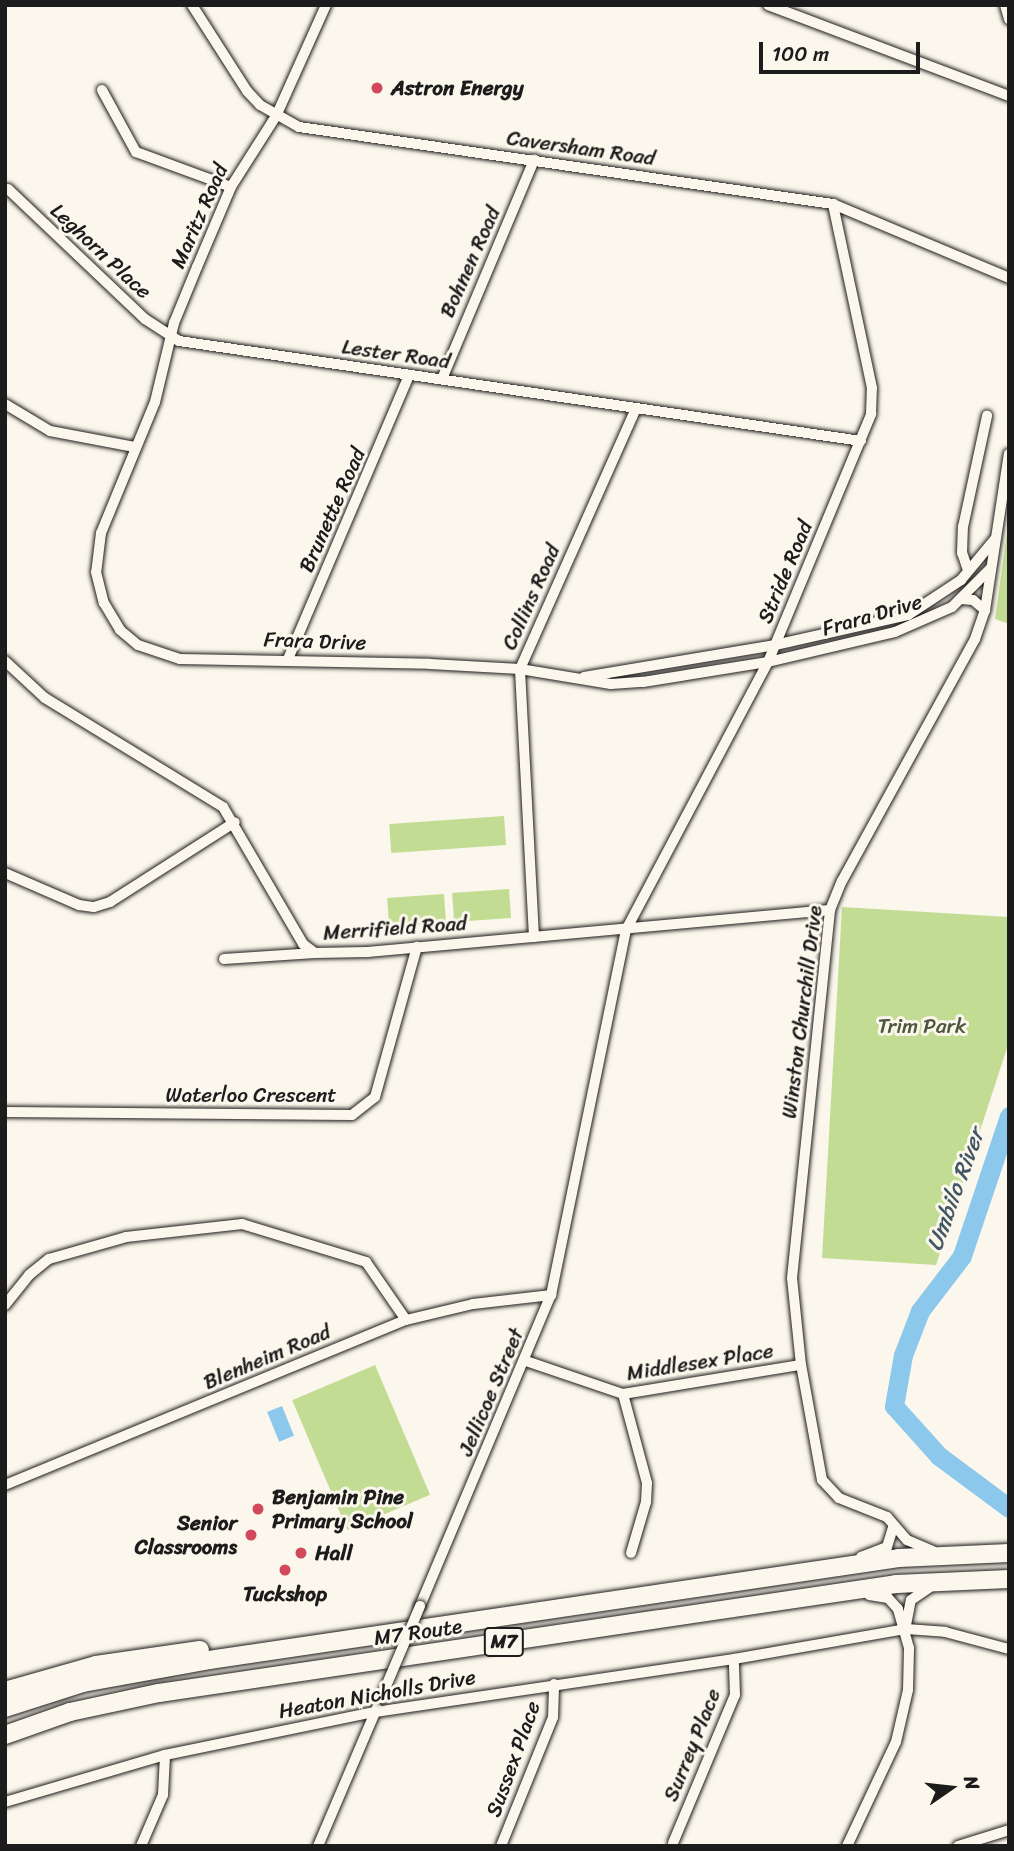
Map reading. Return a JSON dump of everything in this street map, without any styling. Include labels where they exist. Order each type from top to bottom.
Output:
[{"type":"highway","name":"M7 Route","points":[[5,1708],[83,1683],[141,1671],[831,1568],[949,1554],[1009,1553]]},
{"type":"highway","name":"M7 Route","points":[[5,1735],[70,1712],[159,1693],[834,1594],[953,1580],[1009,1579]]},
{"type":"highway","points":[[5,1691],[61,1672],[163,1654],[293,1638],[387,1634]]},
{"type":"street","name":"Caversham Road","points":[[192,5],[247,90],[276,116],[299,127],[832,204],[1009,278]]},
{"type":"street","name":"Maritz Road","points":[[171,338],[231,187],[276,116],[326,5]]},
{"type":"street","points":[[768,5],[1009,96]]},
{"type":"street","points":[[1005,5],[1009,19]]},
{"type":"street","points":[[102,90],[136,152],[231,187]]},
{"type":"street","name":"Bohnen Road","points":[[442,379],[534,160]]},
{"type":"street","name":"Leghorn Place","points":[[8,189],[171,338]]},
{"type":"street","name":"Stride Road","points":[[626,930],[664,853],[768,662],[871,414],[872,388],[832,204]]},
{"type":"street","points":[[5,404],[50,431],[135,447],[155,402],[171,338]]},
{"type":"street","name":"Lester Road","points":[[171,338],[635,411],[861,441]]},
{"type":"street","name":"Brunette Road","points":[[288,659],[409,375]]},
{"type":"street","name":"Collins Road","points":[[534,937],[520,669],[635,411]]},
{"type":"street","points":[[968,570],[962,553],[963,527],[987,416]]},
{"type":"street","name":"Frara Drive","points":[[135,447],[101,533],[96,572],[104,603],[120,630],[138,645],[180,659],[288,659],[520,669],[580,678],[643,682],[768,662],[895,632],[934,618],[961,599],[991,568]]},
{"type":"street","name":"Winston Churchill Drive","points":[[949,1554],[915,1545],[876,1511],[839,1498],[821,1480],[801,1365],[792,1278],[831,911],[842,881],[975,639],[985,610],[1009,454]]},
{"type":"street","name":"Frara Drive","points":[[580,678],[775,645],[908,615],[936,600],[968,570],[995,539]]},
{"type":"street","points":[[961,599],[973,600],[985,610]]},
{"type":"street","name":"Merrifield Road","points":[[5,661],[27,686],[209,796],[235,822],[303,944],[315,953],[626,930],[831,911]]},
{"type":"street","points":[[5,873],[79,905],[101,905],[235,822]]},
{"type":"street","name":"Jellicoe Street","points":[[318,1846],[526,1361],[551,1295],[626,930]]},
{"type":"street","name":"Waterloo Crescent","points":[[5,1112],[352,1115],[375,1097],[416,947]]},
{"type":"street","points":[[224,959],[315,953]]},
{"type":"street","points":[[5,1306],[29,1275],[49,1259],[126,1237],[242,1224],[366,1262],[406,1320]]},
{"type":"street","name":"Blenheim Road","points":[[5,1485],[406,1320],[473,1304],[551,1295]]},
{"type":"street","name":"Middlesex Place","points":[[526,1361],[623,1394],[801,1365]]},
{"type":"street","points":[[623,1394],[647,1483],[646,1502],[631,1553]]},
{"type":"street","points":[[831,1568],[887,1547],[893,1527]]},
{"type":"street","points":[[906,1629],[914,1596],[953,1580]]},
{"type":"street","points":[[834,1594],[888,1598],[898,1609],[906,1629],[910,1664],[906,1713],[847,1846]]},
{"type":"street","name":"Heaton Nicholls Drive","points":[[5,1802],[165,1755],[375,1712],[734,1659],[906,1629],[945,1632],[1009,1649]]},
{"type":"street","name":"Surrey Place","points":[[673,1843],[735,1695],[734,1659]]},
{"type":"street","name":"Sussex Place","points":[[500,1846],[552,1717],[554,1684]]},
{"type":"street","points":[[141,1846],[163,1794],[165,1755]]},
{"type":"street","points":[[958,1846],[1009,1830]]},
{"type":"green space","points":[[1009,518],[1009,624],[995,619]]},
{"type":"green space","points":[[504,816],[506,845],[391,853],[389,824]]},
{"type":"green space","points":[[509,889],[511,918],[454,922],[452,893]]},
{"type":"green space","points":[[444,894],[446,923],[389,927],[387,898]]},
{"type":"green space","name":"Trim Park","points":[[842,907],[1009,917],[1009,1042],[936,1265],[822,1258]]},
{"type":"green space","points":[[375,1365],[430,1495],[347,1530],[292,1400]]},
{"type":"water","points":[[282,1406],[294,1436],[279,1442],[267,1412]]},
{"type":"waterway","name":"Umbilo River","points":[[1009,1116],[962,1256],[920,1311],[903,1355],[894,1406],[939,1456],[1009,1508]]},
{"type":"place","name":"Astron Energy","points":[[377,88]]},
{"type":"place","name":"Benjamin Pine Primary School","points":[[258,1509]]},
{"type":"place","name":"Senior Classrooms","points":[[251,1535]]},
{"type":"place","name":"Hall","points":[[301,1553]]},
{"type":"place","name":"Tuckshop","points":[[285,1570]]}]
